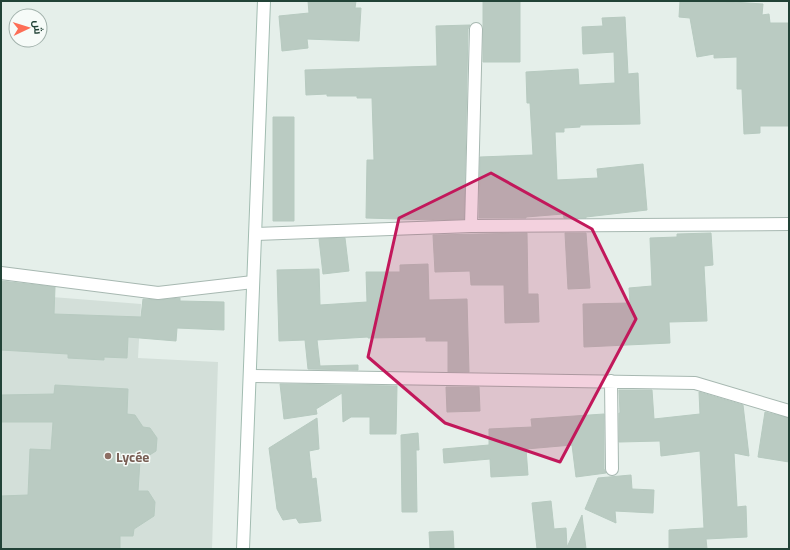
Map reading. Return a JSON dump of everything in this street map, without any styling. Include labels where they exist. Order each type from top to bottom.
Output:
[{"type":"street","points":[[243,549],[264,1]]},
{"type":"street","points":[[471,226],[476,29]]},
{"type":"street","points":[[256,234],[471,226],[789,224]]},
{"type":"street","points":[[1,273],[158,294],[253,282]]},
{"type":"street","points":[[250,376],[695,383],[789,411]]},
{"type":"street","points":[[611,381],[612,469]]},
{"type":"highlighted area","points":[[491,173],[592,229],[636,319],[560,462],[445,423],[368,357],[399,218]]},
{"type":"shaded area","name":"Lycée","points":[[1,293],[141,304],[138,358],[218,362],[212,549],[1,549]]},
{"type":"building","points":[[308,1],[356,1],[355,8],[361,8],[359,41],[307,39],[308,48],[282,51],[279,16],[309,13]]},
{"type":"building","points":[[483,1],[520,1],[520,62],[483,62]]},
{"type":"building","points":[[680,1],[718,1],[763,4],[762,15],[769,14],[770,23],[789,23],[789,126],[760,126],[760,133],[744,134],[742,89],[737,89],[737,57],[714,58],[714,54],[697,57],[690,18],[679,17]]},
{"type":"building","points":[[625,17],[628,74],[638,73],[640,124],[580,125],[580,127],[564,128],[564,132],[555,132],[557,180],[598,178],[597,169],[643,164],[647,210],[586,218],[564,218],[563,214],[526,218],[479,218],[480,157],[533,155],[530,103],[527,103],[526,72],[578,69],[579,85],[615,83],[614,52],[583,54],[582,27],[603,26],[602,18]]},
{"type":"building","points":[[470,25],[468,29],[464,219],[433,220],[366,218],[367,160],[374,160],[372,98],[357,98],[357,96],[327,96],[327,94],[306,95],[305,70],[437,66],[436,26]]},
{"type":"building","points":[[273,117],[294,117],[294,221],[273,221]]},
{"type":"building","points":[[527,233],[528,294],[538,294],[539,322],[505,323],[504,285],[471,285],[470,271],[435,272],[433,235]]},
{"type":"building","points":[[565,233],[586,233],[590,288],[568,289]]},
{"type":"building","points":[[711,233],[713,265],[704,266],[707,321],[669,322],[670,343],[584,347],[583,304],[630,303],[629,288],[652,286],[650,238],[677,237],[677,234]]},
{"type":"building","points":[[345,238],[349,271],[323,274],[319,239]]},
{"type":"building","points":[[428,264],[429,300],[467,299],[469,372],[448,372],[448,341],[426,341],[426,337],[368,337],[317,340],[320,366],[358,365],[358,370],[308,369],[305,340],[279,341],[277,270],[319,269],[320,305],[367,302],[366,272],[400,272],[400,265]]},
{"type":"building","points":[[1,281],[55,287],[54,314],[141,317],[143,299],[159,300],[180,298],[180,301],[224,302],[224,330],[177,328],[176,341],[128,337],[127,358],[104,357],[104,360],[68,358],[68,354],[1,350]]},
{"type":"building","points":[[280,384],[397,386],[396,434],[370,434],[370,417],[351,417],[343,422],[342,393],[316,409],[317,414],[284,419]]},
{"type":"building","points":[[55,385],[128,389],[127,414],[135,415],[143,427],[150,428],[157,438],[156,451],[140,461],[138,491],[148,491],[155,502],[154,516],[134,529],[133,536],[120,536],[120,549],[1,549],[1,496],[28,495],[30,449],[51,450],[53,422],[1,422],[1,395],[54,394]]},
{"type":"building","points":[[446,387],[479,387],[480,411],[447,412]]},
{"type":"building","points":[[619,390],[652,390],[654,419],[700,414],[699,392],[743,405],[749,456],[734,453],[737,507],[746,506],[747,537],[706,539],[707,549],[669,549],[669,530],[704,528],[700,451],[661,456],[660,441],[619,442]]},
{"type":"building","points":[[765,412],[789,418],[789,462],[758,457]]},
{"type":"building","points":[[604,414],[604,469],[606,473],[576,477],[572,445],[526,449],[528,475],[491,477],[490,459],[444,463],[443,449],[489,445],[489,429],[532,427],[531,419]]},
{"type":"building","points":[[317,418],[319,449],[309,451],[312,479],[316,478],[321,521],[299,523],[296,518],[283,520],[277,509],[269,448]]},
{"type":"building","points":[[418,433],[419,450],[416,450],[417,512],[402,512],[401,435]]},
{"type":"building","points":[[631,475],[632,489],[654,490],[653,513],[615,511],[616,523],[585,509],[598,478]]},
{"type":"building","points":[[551,501],[554,529],[566,528],[567,547],[582,515],[586,549],[537,549],[532,503]]},
{"type":"building","points":[[453,531],[454,549],[430,549],[429,532]]},
{"type":"place","name":"Lycée","points":[[108,456]]}]
